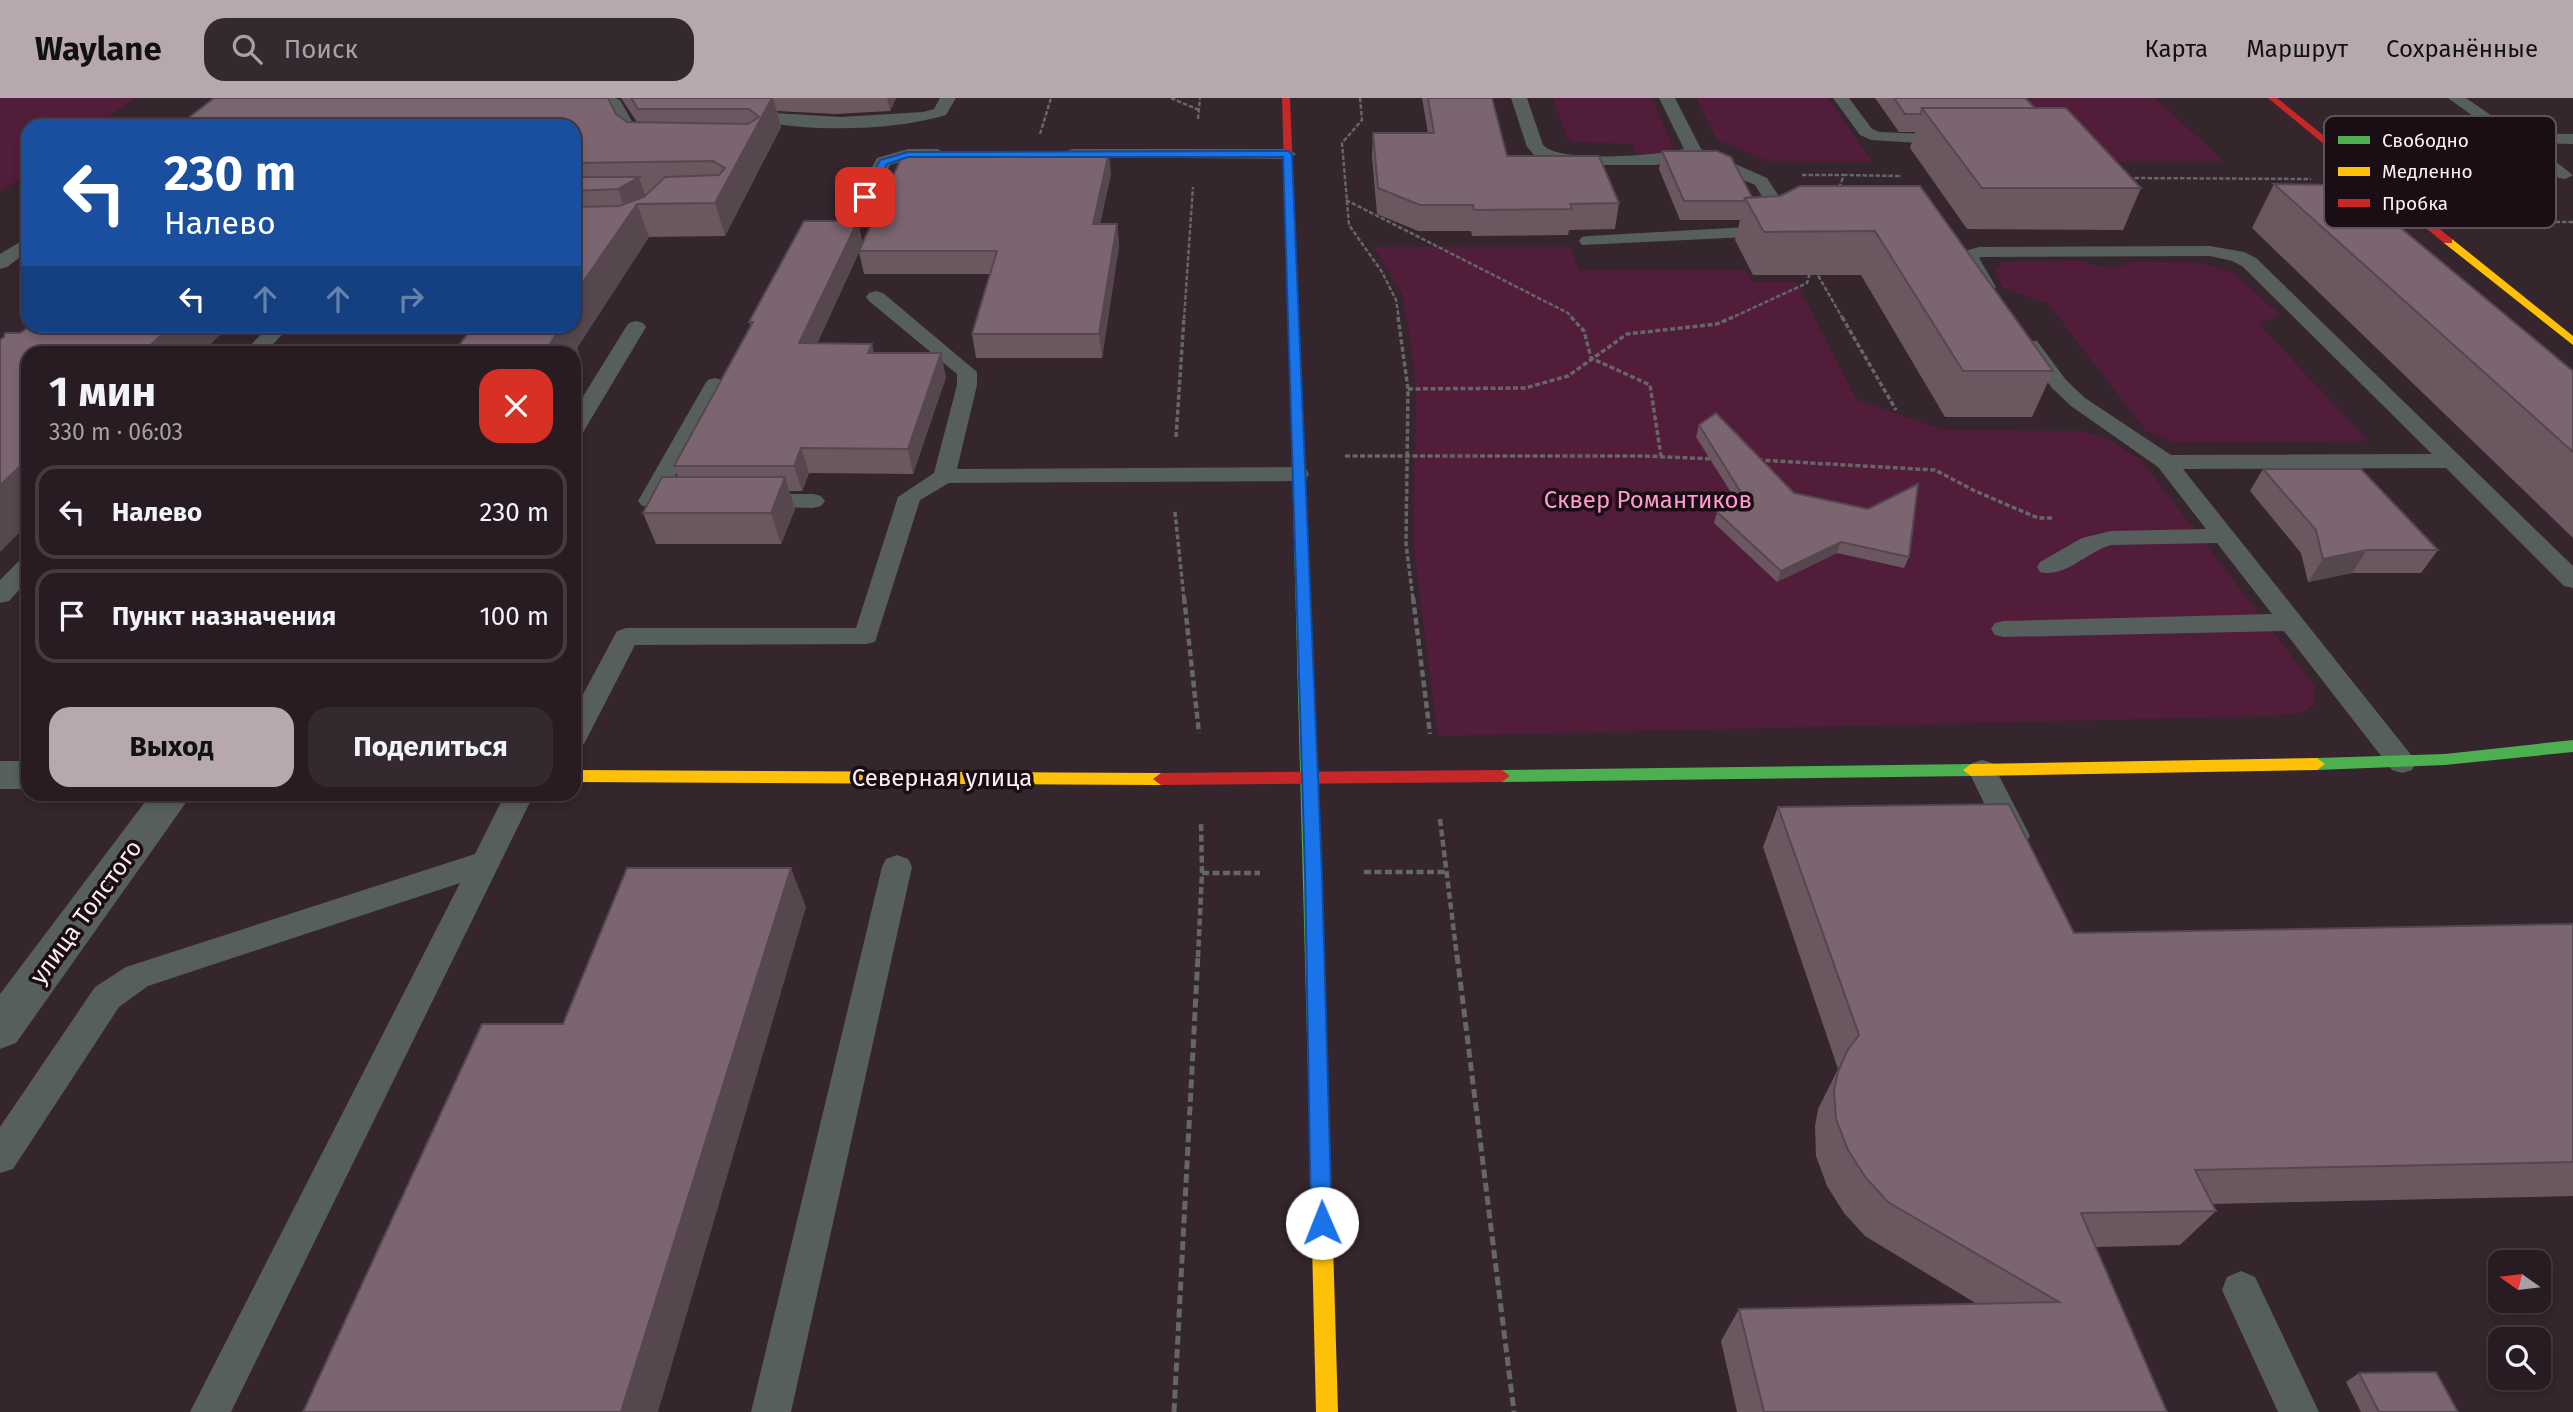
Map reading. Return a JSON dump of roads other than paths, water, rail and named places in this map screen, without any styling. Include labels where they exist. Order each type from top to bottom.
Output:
[{"type":"street","points":[[1286,98],[1310,777],[1327,1412]]},
{"type":"street","points":[[2272,98],[2324,140]]},
{"type":"street","points":[[2432,228],[2573,342]]},
{"type":"street","name":"Северная улица","points":[[581,776],[1201,779],[1982,770],[2402,763],[2508,756],[2573,746]]},
{"type":"street","points":[[0,775],[21,775]]},
{"type":"street","name":"улица Толстого","points":[[0,1029],[168,801]]},
{"type":"lane","points":[[739,98],[735,104],[740,113],[774,120],[909,120],[930,117],[940,112],[948,98]]},
{"type":"lane","points":[[1519,98],[1535,147],[1541,153],[1553,158],[1656,160],[1694,152],[1761,181],[1786,221],[1769,231],[1588,241]]},
{"type":"lane","points":[[1667,98],[1694,152]]},
{"type":"lane","points":[[1841,98],[1866,132],[1877,137],[1972,140]]},
{"type":"lane","points":[[2456,98],[2482,116]]},
{"type":"lane","points":[[562,104],[617,101],[637,144],[655,149]]},
{"type":"lane","points":[[865,197],[883,162],[908,155],[958,154]]},
{"type":"lane","points":[[1034,154],[1288,154]]},
{"type":"lane","points":[[2556,168],[2565,174]]},
{"type":"lane","points":[[0,263],[21,247]]},
{"type":"lane","points":[[2002,307],[1968,257],[1988,251],[2210,251],[2249,261],[2573,580]]},
{"type":"lane","points":[[876,297],[967,372],[967,385],[944,476]]},
{"type":"lane","points":[[581,417],[636,327]]},
{"type":"lane","points":[[2018,329],[2059,384],[2078,402],[2166,462],[2402,763]]},
{"type":"lane","points":[[260,346],[273,333]]},
{"type":"lane","points":[[677,501],[650,501],[715,384]]},
{"type":"lane","points":[[2166,462],[2451,461]]},
{"type":"lane","points":[[581,723],[626,636],[866,636],[910,497],[944,476],[1298,465]]},
{"type":"lane","points":[[732,501],[813,501]]},
{"type":"lane","points":[[2049,567],[2090,543],[2111,538],[2225,536]]},
{"type":"lane","points":[[0,595],[21,573]]},
{"type":"lane","points":[[2004,629],[2292,622]]},
{"type":"lane","points":[[1982,770],[2029,862]]},
{"type":"lane","points":[[210,1412],[517,801]]},
{"type":"lane","points":[[0,1157],[107,997],[137,976],[487,862]]},
{"type":"lane","points":[[771,1412],[897,867]]},
{"type":"lane","points":[[2241,1290],[2299,1412]]},
{"type":"park label","name":"Сквер Романтиков","points":[[1648,500]]}]
